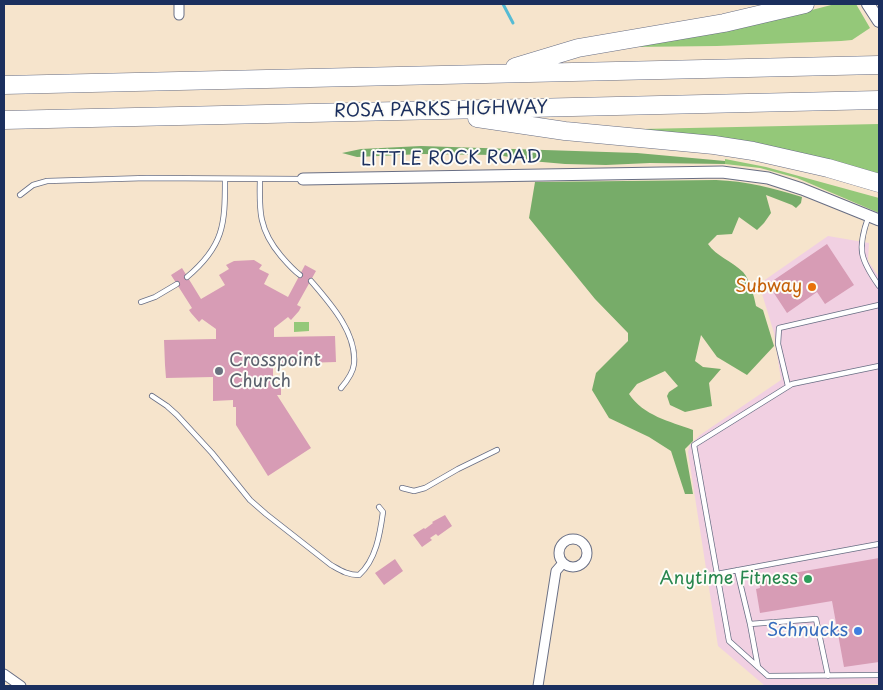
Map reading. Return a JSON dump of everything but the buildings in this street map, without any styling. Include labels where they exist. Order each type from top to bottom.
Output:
[{"type":"highway","points":[[494,73],[578,48],[724,23],[805,4]]},
{"type":"highway","name":"ROSA PARKS HIGHWAY","points":[[4,85],[873,65]]},
{"type":"highway","name":"ROSA PARKS HIGHWAY","points":[[4,120],[879,100]]},
{"type":"highway","points":[[426,111],[565,131],[714,145],[753,151],[822,166],[879,184]]},
{"type":"main road","points":[[868,4],[879,21]]},
{"type":"street","points":[[179,4],[179,15]]},
{"type":"street","name":"LITTLE ROCK ROAD","points":[[303,178],[722,172],[768,178],[802,189],[874,218]]},
{"type":"street","points":[[538,686],[556,571],[563,563]]},
{"type":"street","points":[[4,674],[21,686]]},
{"type":"lane","name":"LITTLE ROCK ROAD","points":[[20,195],[42,181],[147,178],[225,180],[303,178]]},
{"type":"lane","points":[[260,179],[260,212],[266,235],[278,252],[300,275]]},
{"type":"lane","points":[[188,278],[208,255],[220,234],[225,216],[225,180]]},
{"type":"lane","points":[[874,218],[862,235],[860,248],[864,261],[879,286]]},
{"type":"lane","points":[[311,281],[335,312],[349,335],[354,364],[349,377],[341,388]]},
{"type":"lane","points":[[142,302],[177,284]]},
{"type":"lane","points":[[788,386],[778,344],[779,328],[879,305]]},
{"type":"lane","points":[[879,366],[792,384],[694,445],[729,640],[768,676],[879,675]]},
{"type":"lane","points":[[152,396],[177,415],[256,505],[343,572],[350,575],[358,575],[368,565],[379,535],[382,512],[379,507]]},
{"type":"lane","points":[[402,488],[414,491],[424,488],[497,450]]},
{"type":"lane","points":[[717,574],[879,544]]},
{"type":"lane","points":[[737,570],[758,666]]},
{"type":"lane","points":[[750,624],[816,619],[828,676]]},
{"type":"shaded area","points":[[828,236],[869,243],[868,261],[879,277],[879,684],[764,685],[718,646],[688,452],[690,445],[700,435],[781,380],[774,333],[759,284]]},
{"type":"green space","points":[[835,4],[856,4],[870,28],[852,40],[841,41],[632,47],[734,28]]},
{"type":"green space","points":[[879,124],[879,174],[854,167],[641,133],[642,129]]},
{"type":"green space","points":[[421,146],[637,153],[725,161],[725,164],[565,164],[531,161],[498,155],[422,154],[357,157],[342,153],[361,149]]},
{"type":"green space","points":[[725,159],[766,167],[879,198],[879,213],[797,178],[760,168],[725,164]]},
{"type":"green space","points":[[716,180],[759,186],[802,197],[801,203],[796,208],[766,195],[771,213],[757,230],[739,217],[732,234],[717,235],[708,244],[715,252],[739,268],[748,279],[756,306],[763,310],[774,346],[747,375],[717,357],[701,335],[695,361],[703,367],[721,369],[709,383],[712,406],[685,412],[670,405],[667,396],[669,392],[678,386],[665,371],[637,384],[629,394],[642,408],[650,413],[693,430],[693,441],[685,449],[693,494],[685,494],[671,451],[649,437],[609,418],[592,390],[596,373],[628,341],[628,333],[595,299],[529,218],[535,182]]},
{"type":"green space","points":[[294,322],[309,322],[309,331],[294,332]]},
{"type":"waterway","points":[[503,4],[513,23]]},
{"type":"place","name":"Subway","points":[[812,287]]},
{"type":"place","name":"Crosspoint Church","points":[[219,371]]},
{"type":"place","name":"Anytime Fitness","points":[[808,579]]},
{"type":"place","name":"Schnucks","points":[[858,631]]}]
